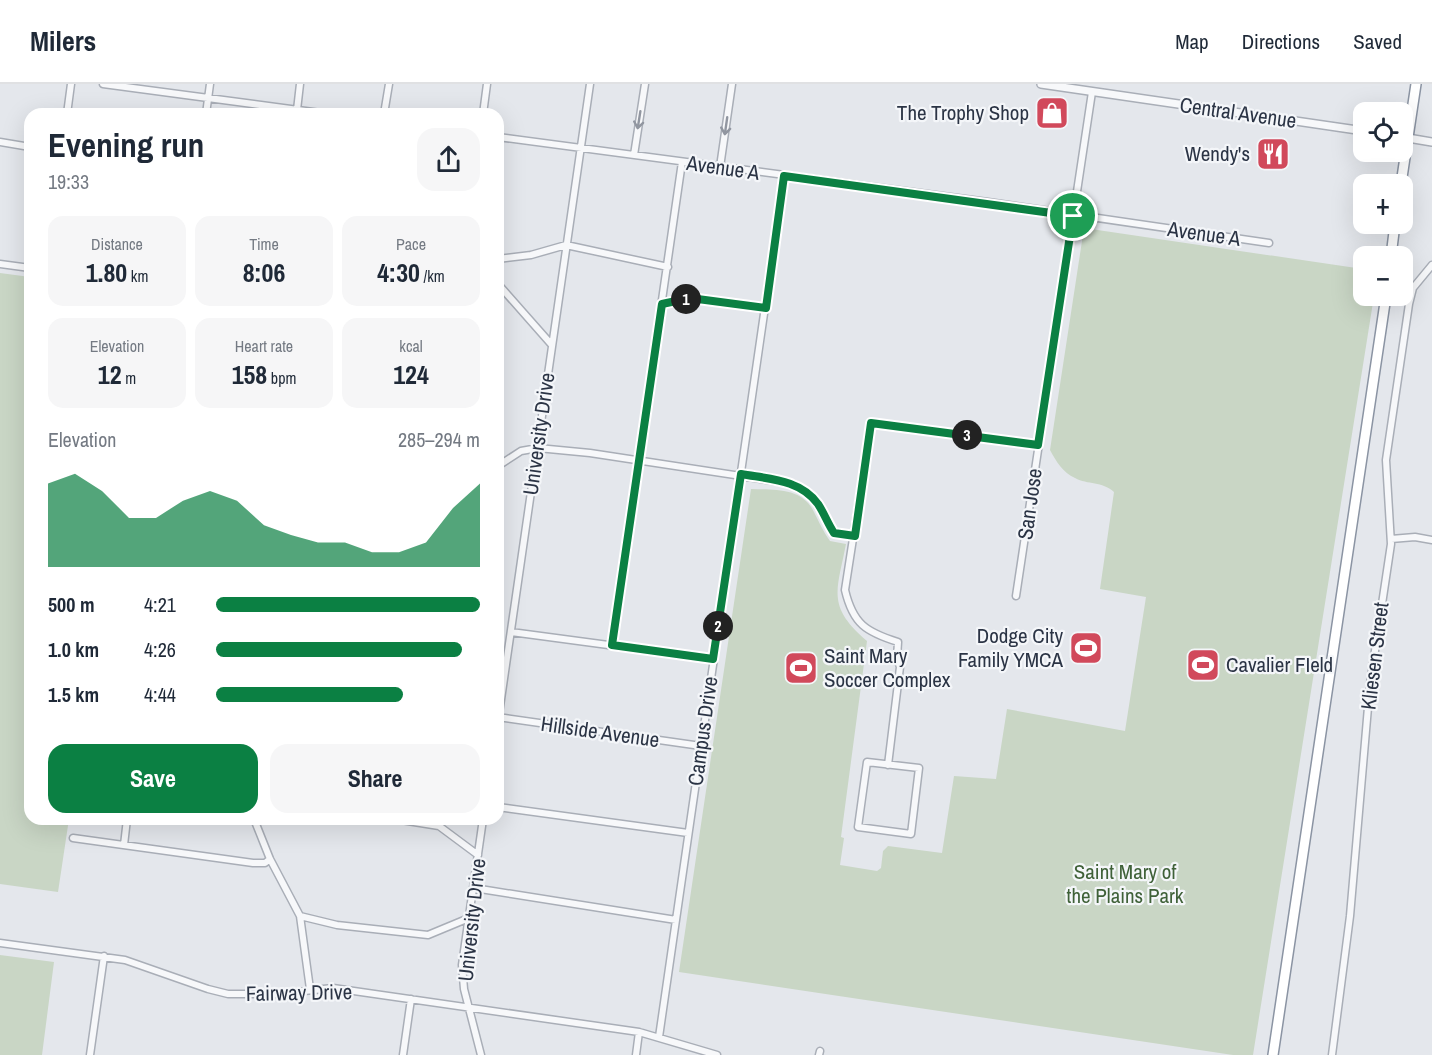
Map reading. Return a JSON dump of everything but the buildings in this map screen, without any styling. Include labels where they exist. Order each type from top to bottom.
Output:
[{"type":"highway","points":[[1412,102],[1416,84]]},
{"type":"highway","points":[[1273,1055],[1385,306]]},
{"type":"street","points":[[68,108],[70,84]]},
{"type":"street","points":[[103,84],[282,108]]},
{"type":"street","points":[[207,108],[210,84]]},
{"type":"street","points":[[297,108],[300,84]]},
{"type":"street","points":[[385,108],[388,84]]},
{"type":"street","points":[[484,108],[488,84]]},
{"type":"street","name":"University Drive","points":[[504,679],[590,84]]},
{"type":"street","points":[[634,155],[645,84]]},
{"type":"street","points":[[720,167],[732,84]]},
{"type":"street","name":"Central Avenue","points":[[1041,84],[1353,129]]},
{"type":"street","name":"San Jose","points":[[1016,596],[1092,92]]},
{"type":"street","name":"Avenue A","points":[[504,138],[1269,243]]},
{"type":"street","points":[[1413,138],[1432,142]]},
{"type":"street","points":[[0,142],[24,146]]},
{"type":"street","points":[[612,645],[682,162]]},
{"type":"street","name":"Campus Drive","points":[[659,1037],[784,176]]},
{"type":"street","points":[[504,258],[531,255],[566,245],[668,267]]},
{"type":"street","points":[[0,264],[24,267]]},
{"type":"street","name":"Kliesen Street","points":[[1332,1055],[1347,947],[1370,684],[1391,540],[1392,523],[1385,477],[1400,363],[1413,288],[1432,265]]},
{"type":"street","points":[[504,291],[551,344]]},
{"type":"street","points":[[662,304],[690,298],[766,308]]},
{"type":"street","points":[[888,765],[900,667],[897,658],[898,642],[877,636],[859,623],[850,609],[845,590],[871,423],[1038,445]]},
{"type":"street","points":[[504,462],[521,450],[538,448],[741,474],[794,484],[807,491],[819,506],[834,533],[855,536]]},
{"type":"street","points":[[1391,540],[1415,537],[1432,540]]},
{"type":"street","points":[[511,632],[713,659]]},
{"type":"street","name":"Hillside Avenue","points":[[504,720],[700,746]]},
{"type":"street","points":[[867,762],[888,765],[919,768],[911,834],[858,827],[867,762]]},
{"type":"street","points":[[504,808],[688,833]]},
{"type":"street","points":[[124,845],[126,825]]},
{"type":"street","points":[[256,825],[270,859],[300,916],[310,989]]},
{"type":"street","points":[[433,825],[439,826],[478,855]]},
{"type":"street","name":"University Drive","points":[[481,1055],[464,989],[462,965],[482,825]]},
{"type":"street","points":[[74,838],[253,863],[265,863],[270,859]]},
{"type":"street","points":[[474,888],[675,920]]},
{"type":"street","points":[[300,916],[337,925],[429,935],[469,918]]},
{"type":"street","name":"Fairway Drive","points":[[0,943],[104,956],[133,962],[228,994],[275,994],[333,988],[639,1032],[717,1055]]},
{"type":"street","points":[[90,1055],[104,956]]},
{"type":"street","points":[[403,1055],[411,999]]},
{"type":"street","points":[[636,1055],[639,1032]]},
{"type":"green space","name":"Saint Mary of the Plains Park","points":[[1084,228],[1353,268],[1353,306],[1372,306],[1253,1055],[1233,1055],[679,972],[751,489],[778,490],[802,498],[809,504],[830,541],[846,544],[838,586],[840,607],[845,618],[867,641],[841,837],[844,838],[840,865],[877,871],[881,868],[883,851],[888,846],[942,853],[954,776],[996,779],[1007,709],[1125,731],[1146,597],[1100,589],[1114,492],[1105,486],[1071,476],[1060,466],[1050,450]]},
{"type":"green space","points":[[0,273],[24,276],[24,825],[68,825],[58,892],[0,884]]},
{"type":"green space","points":[[0,955],[54,962],[42,1055],[0,1055]]},
{"type":"place","name":"The Trophy Shop","points":[[1052,113]]},
{"type":"place","name":"Wendy's","points":[[1273,154]]},
{"type":"place","name":"Dodge City Family YMCA","points":[[1086,648]]},
{"type":"place","name":"Cavalier FIeld","points":[[1203,665]]},
{"type":"place","name":"Saint Mary Soccer Complex","points":[[801,668]]},
{"type":"route","points":[[784,176],[988,202],[1073,216],[1038,445],[871,423],[855,536],[834,533],[819,506],[807,491],[794,484],[741,474],[713,659],[612,645],[662,304],[690,298],[714,299],[766,308],[784,176]]}]
